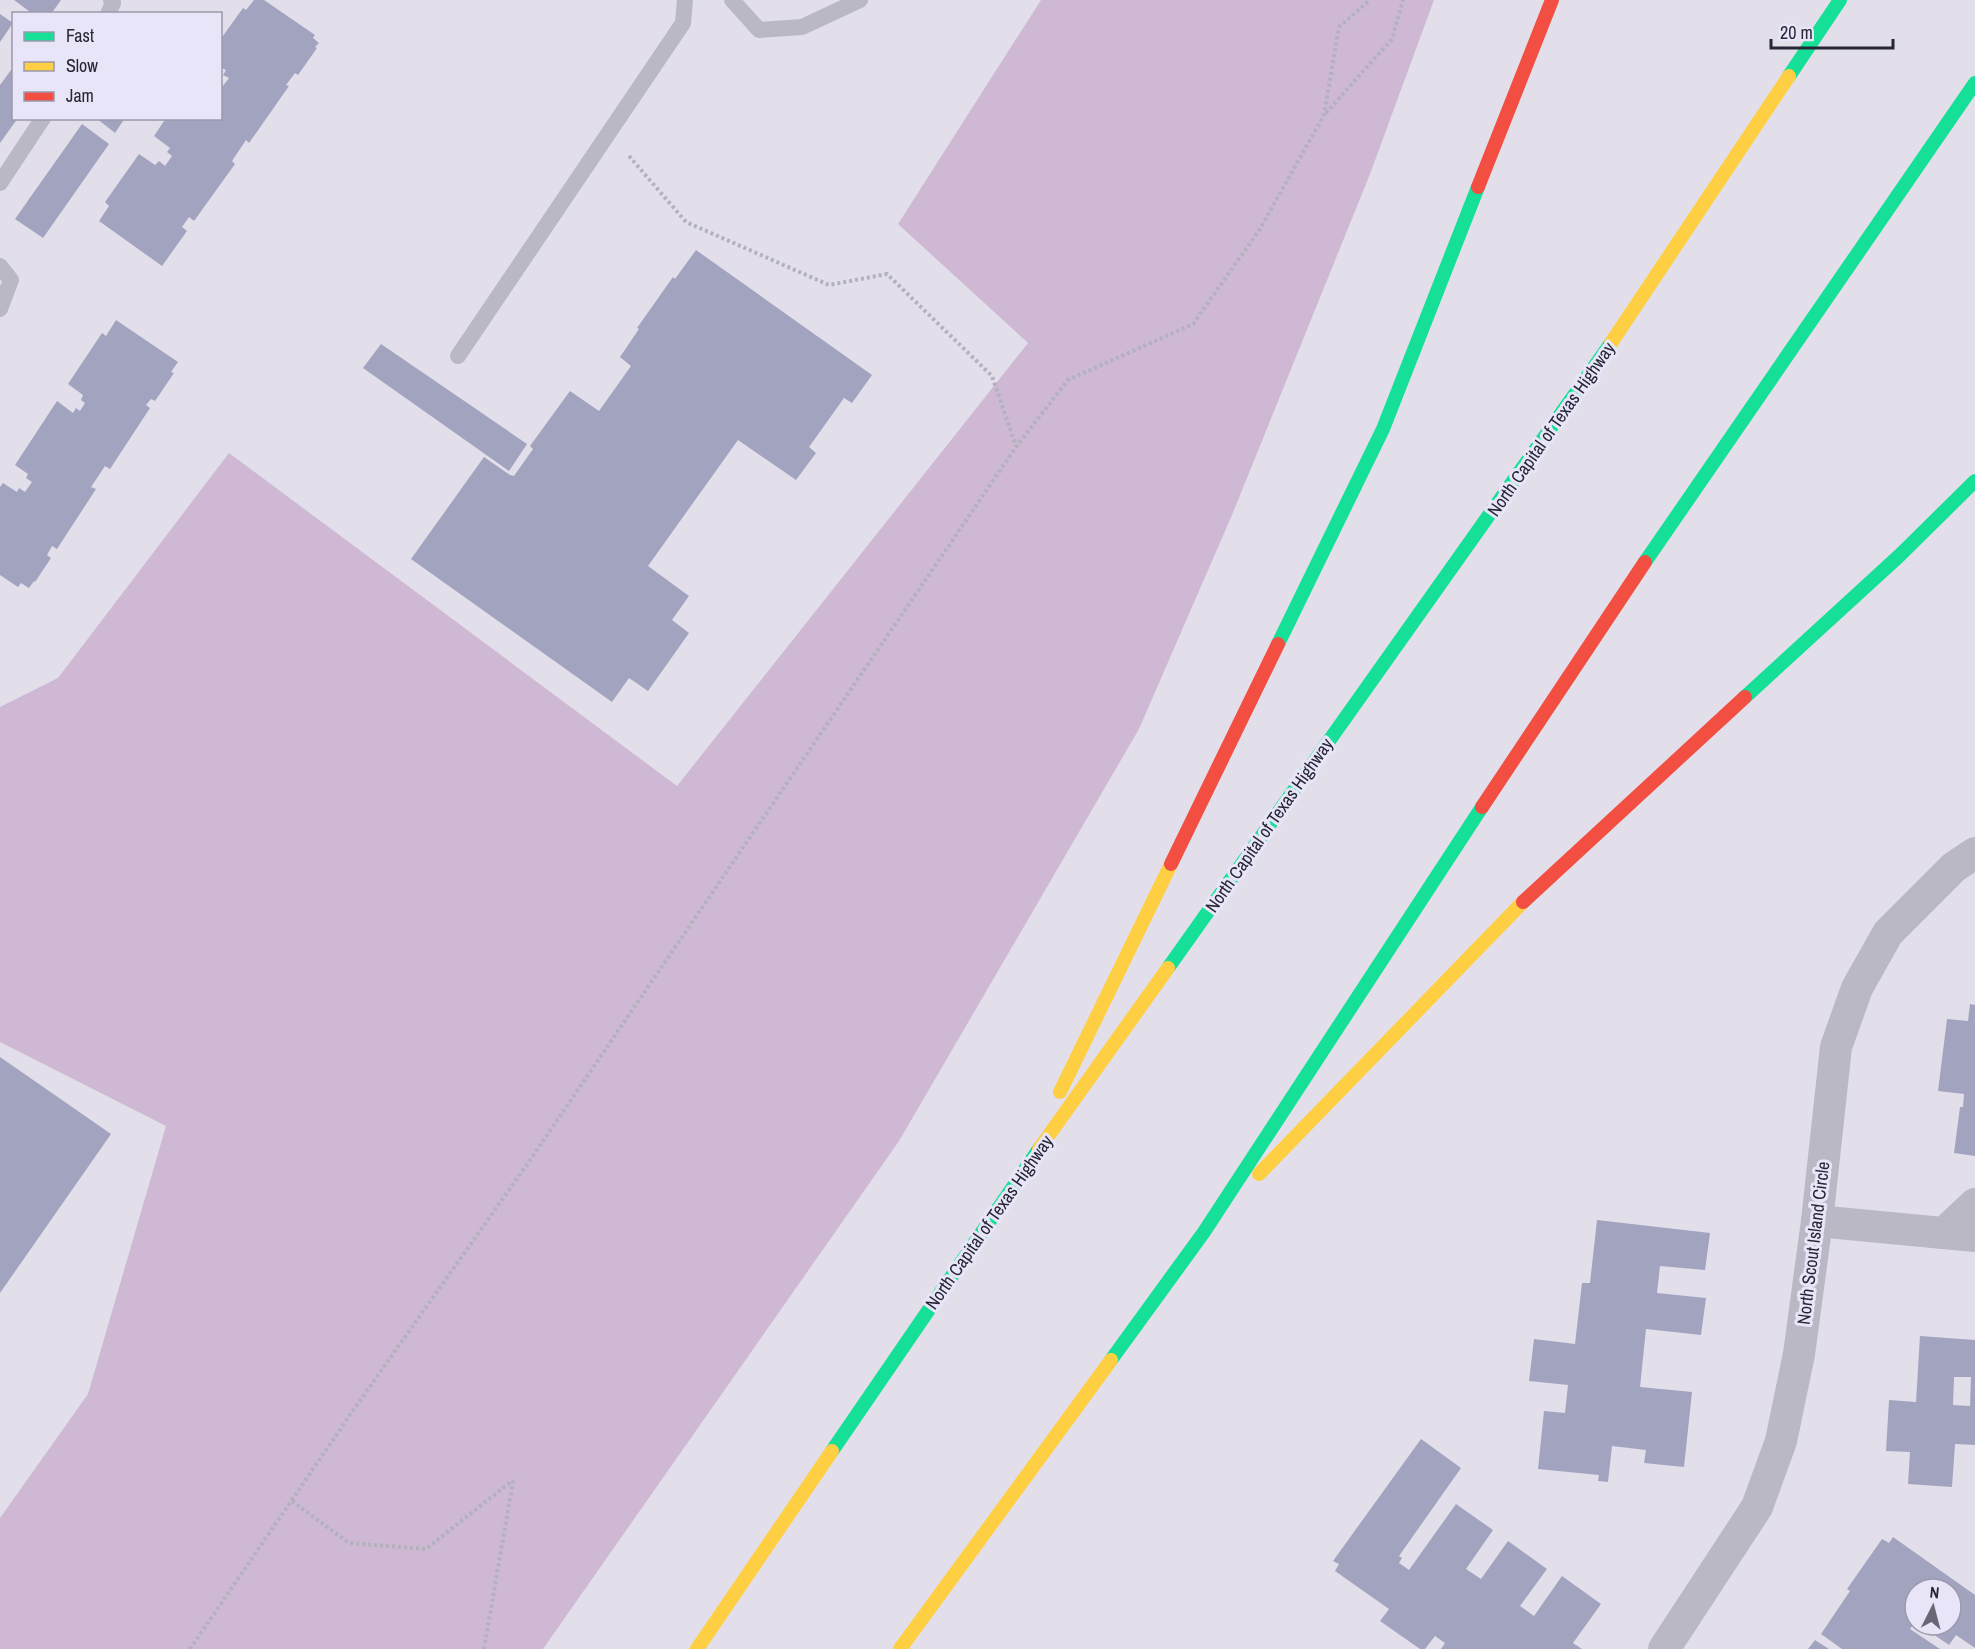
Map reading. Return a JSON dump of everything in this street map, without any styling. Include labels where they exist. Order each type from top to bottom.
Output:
[{"type":"highway","points":[[1017,1180],[1383,429],[1551,0]]},
{"type":"highway","name":"North Capital of Texas Highway","points":[[697,1649],[1017,1180],[1617,335],[1840,0]]},
{"type":"highway","points":[[900,1649],[1204,1232],[1604,621],[1975,83]]},
{"type":"highway","points":[[1204,1232],[1532,892],[1899,556],[1975,481]]},
{"type":"street","name":"North Scout Island Circle","points":[[1664,1649],[1757,1507],[1781,1441],[1799,1354],[1817,1221],[1836,1047],[1857,988],[1888,933],[1954,867],[1975,853]]},
{"type":"street","points":[[1944,1233],[1975,1204]]},
{"type":"street","points":[[1817,1221],[1975,1236]]},
{"type":"lane","points":[[458,357],[683,23],[685,0]]},
{"type":"lane","points":[[732,0],[759,30],[802,27],[860,0]]},
{"type":"lane","points":[[0,183],[42,120]]},
{"type":"lane","points":[[0,266],[10,280],[0,309]]},
{"type":"path","points":[[1324,115],[1339,27],[1370,0]]},
{"type":"path","points":[[190,1649],[528,1163],[1016,447],[1068,380],[1193,324],[1260,229],[1324,115],[1392,39],[1403,0]]},
{"type":"path","points":[[609,134],[686,222],[829,285],[887,274],[992,376],[1016,447]]},
{"type":"path","points":[[291,1501],[349,1543],[426,1549],[513,1480],[484,1649]]},
{"type":"shaded area","points":[[1041,0],[1434,0],[1370,174],[1232,515],[1139,729],[899,1141],[543,1649],[0,1649],[0,1518],[88,1394],[166,1126],[0,1042],[0,707],[58,678],[229,453],[677,786],[1028,343],[898,224]]},
{"type":"building","points":[[14,0],[61,0],[52,12],[30,12]]},
{"type":"building","points":[[254,0],[264,0],[315,35],[313,38],[319,43],[298,75],[295,73],[286,85],[289,86],[249,143],[246,140],[232,161],[235,164],[194,221],[189,217],[182,227],[187,231],[162,266],[99,221],[109,206],[105,202],[139,154],[155,165],[159,161],[165,166],[172,156],[167,152],[170,148],[154,136],[165,120],[222,120],[222,87],[229,78],[223,75],[226,70],[222,68],[222,37],[243,8],[246,10]]},
{"type":"building","points":[[0,14],[12,24],[0,42]]},
{"type":"building","points":[[12,69],[12,120],[17,120],[0,143],[0,85]]},
{"type":"building","points":[[99,120],[124,120],[115,133]]},
{"type":"building","points":[[82,124],[109,144],[43,238],[15,219]]},
{"type":"building","points":[[696,250],[872,375],[852,403],[844,398],[809,447],[816,453],[796,480],[738,440],[648,566],[689,596],[672,620],[689,633],[648,691],[629,678],[612,702],[411,559],[484,457],[514,476],[533,449],[530,446],[570,391],[599,411],[631,366],[620,357],[639,329],[637,328],[673,277],[675,279]]},
{"type":"building","points":[[116,320],[178,362],[171,372],[174,373],[155,401],[151,399],[146,405],[150,408],[110,469],[105,466],[91,487],[96,489],[57,549],[52,546],[47,555],[51,558],[35,582],[29,588],[21,583],[18,587],[0,575],[0,487],[3,483],[17,492],[19,488],[25,492],[32,482],[26,478],[28,474],[15,465],[57,401],[73,413],[76,408],[80,411],[85,403],[81,400],[83,395],[68,384],[102,333],[106,336]]},
{"type":"building","points":[[381,344],[527,444],[509,471],[363,368]]},
{"type":"building","points":[[1970,1004],[1975,1005],[1975,1156],[1954,1153],[1964,1094],[1938,1091],[1947,1019],[1968,1021]]},
{"type":"building","points":[[0,1057],[111,1134],[0,1293]]},
{"type":"building","points":[[1597,1220],[1710,1233],[1705,1270],[1660,1266],[1657,1293],[1706,1298],[1701,1335],[1646,1329],[1640,1387],[1692,1392],[1684,1467],[1644,1463],[1646,1450],[1612,1446],[1608,1482],[1598,1481],[1599,1475],[1538,1469],[1544,1411],[1565,1413],[1568,1385],[1529,1381],[1534,1339],[1575,1344],[1582,1283],[1590,1283]]},
{"type":"building","points":[[1920,1336],[1975,1340],[1975,1445],[1955,1444],[1952,1487],[1908,1484],[1910,1452],[1886,1451],[1889,1400],[1916,1402]],"holes":[[[1954,1377],[1971,1377],[1970,1406],[1953,1405]]]},
{"type":"building","points":[[1421,1439],[1461,1468],[1399,1556],[1402,1558],[1399,1563],[1409,1570],[1456,1504],[1493,1530],[1466,1569],[1481,1579],[1508,1541],[1547,1569],[1520,1606],[1534,1616],[1562,1576],[1601,1604],[1573,1643],[1582,1649],[1441,1649],[1445,1643],[1435,1636],[1425,1649],[1420,1649],[1380,1621],[1389,1609],[1335,1571],[1339,1564],[1333,1561]]},
{"type":"building","points":[[1893,1537],[1950,1577],[1903,1577],[1903,1637],[1922,1637],[1940,1649],[1842,1649],[1821,1634],[1850,1591],[1847,1589],[1882,1539],[1889,1543]]},
{"type":"building","points":[[1963,1587],[1975,1595],[1975,1648],[1959,1637],[1963,1637]]},
{"type":"building","points":[[1937,1637],[1955,1637],[1949,1645]]},
{"type":"building","points":[[1815,1640],[1829,1649],[1808,1649]]},
{"type":"traffic: fast","points":[[1789,76],[1840,0]]},
{"type":"traffic: fast","points":[[1645,562],[1975,83]]},
{"type":"traffic: fast","points":[[1278,644],[1383,429],[1478,187]]},
{"type":"traffic: fast","points":[[1168,968],[1611,343]]},
{"type":"traffic: fast","points":[[1745,697],[1899,556],[1975,481]]},
{"type":"traffic: fast","points":[[1111,1360],[1204,1232],[1482,807]]},
{"type":"traffic: fast","points":[[832,1451],[1039,1149]]},
{"type":"traffic: slow","points":[[1611,343],[1789,76]]},
{"type":"traffic: slow","points":[[1060,1092],[1171,864]]},
{"type":"traffic: slow","points":[[1259,1174],[1523,902]]},
{"type":"traffic: slow","points":[[1039,1149],[1168,968]]},
{"type":"traffic: slow","points":[[900,1649],[1111,1360]]},
{"type":"traffic: slow","points":[[697,1649],[832,1451]]},
{"type":"traffic: jam","points":[[1478,187],[1552,0]]},
{"type":"traffic: jam","points":[[1482,807],[1645,562]]},
{"type":"traffic: jam","points":[[1171,864],[1278,644]]},
{"type":"traffic: jam","points":[[1523,902],[1745,697]]}]
